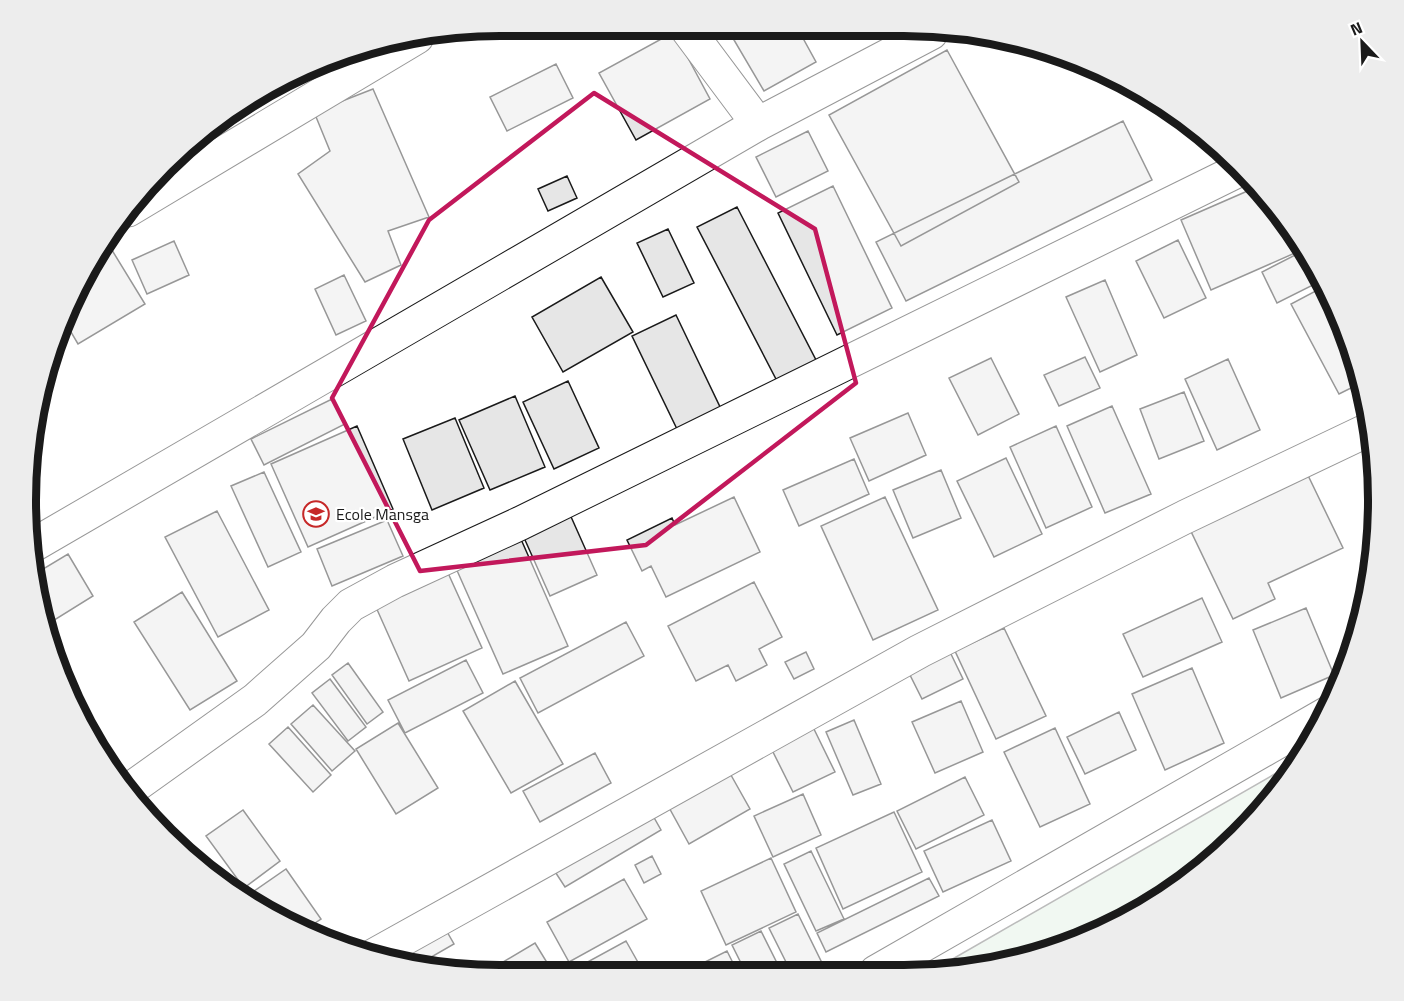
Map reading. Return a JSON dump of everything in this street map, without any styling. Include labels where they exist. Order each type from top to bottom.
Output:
[{"type":"street","points":[[692,36],[758,124]]},
{"type":"street","points":[[38,541],[758,124],[925,37]]},
{"type":"street","points":[[148,198],[400,47]]},
{"type":"street","points":[[134,786],[255,700],[316,645],[351,605],[395,581],[521,523],[1233,173]]},
{"type":"street","points":[[384,950],[920,651],[1185,516],[1363,432]]},
{"type":"street","points":[[888,965],[1311,722]]},
{"type":"highlighted area","points":[[594,93],[815,229],[856,383],[646,545],[420,571],[332,398],[429,220]]},
{"type":"green space","points":[[1282,770],[1253,807],[1210,850],[1162,887],[1136,903],[1081,930],[1053,940],[994,956],[946,963]]},
{"type":"building","points":[[667,36],[676,36],[710,99],[636,140],[599,73]]},
{"type":"building","points":[[741,36],[802,36],[816,62],[764,91],[734,40]]},
{"type":"building","points":[[947,50],[1019,182],[901,246],[829,115]]},
{"type":"building","points":[[556,64],[573,98],[507,131],[490,97]]},
{"type":"building","points":[[373,89],[429,217],[388,231],[401,265],[365,282],[298,174],[330,151],[314,112]]},
{"type":"building","points":[[1123,121],[1152,180],[906,301],[876,242]]},
{"type":"building","points":[[808,131],[828,171],[776,197],[756,157]]},
{"type":"building","points":[[567,176],[577,198],[548,211],[538,189]]},
{"type":"building","points":[[833,186],[892,308],[837,335],[778,213]]},
{"type":"building","points":[[1249,190],[1296,252],[1211,290],[1181,220]]},
{"type":"building","points":[[737,207],[816,360],[777,381],[697,227]]},
{"type":"building","points":[[668,229],[694,283],[663,297],[637,243]]},
{"type":"building","points":[[1178,240],[1206,298],[1164,318],[1136,261]]},
{"type":"building","points":[[174,241],[189,275],[147,294],[132,260]]},
{"type":"building","points":[[110,248],[145,304],[78,344],[69,329],[84,295]]},
{"type":"building","points":[[1297,254],[1314,284],[1277,303],[1262,272]]},
{"type":"building","points":[[344,275],[366,321],[336,335],[315,289]]},
{"type":"building","points":[[601,277],[633,332],[563,372],[532,317]]},
{"type":"building","points":[[1105,280],[1137,355],[1100,372],[1066,297]]},
{"type":"building","points":[[1317,290],[1333,323],[1354,387],[1339,394],[1291,304]]},
{"type":"building","points":[[676,315],[721,409],[677,429],[632,336]]},
{"type":"building","points":[[1085,357],[1100,388],[1059,406],[1044,375]]},
{"type":"building","points":[[991,358],[1019,414],[978,435],[949,378]]},
{"type":"building","points":[[1228,359],[1260,430],[1217,450],[1185,379]]},
{"type":"building","points":[[568,381],[599,448],[554,469],[523,402]]},
{"type":"building","points":[[1184,392],[1204,441],[1159,459],[1140,409]]},
{"type":"building","points":[[515,396],[545,467],[490,490],[459,420]]},
{"type":"building","points":[[332,399],[345,424],[264,465],[251,439]]},
{"type":"building","points":[[1112,406],[1151,494],[1105,513],[1067,426]]},
{"type":"building","points":[[908,413],[926,455],[869,481],[850,438]]},
{"type":"building","points":[[455,418],[484,488],[432,510],[403,439]]},
{"type":"building","points":[[357,426],[393,509],[308,547],[271,464]]},
{"type":"building","points":[[1056,426],[1092,507],[1046,528],[1010,447]]},
{"type":"building","points":[[1006,458],[1042,534],[994,557],[957,481]]},
{"type":"building","points":[[854,459],[869,494],[799,526],[783,490]]},
{"type":"building","points":[[1303,465],[1343,548],[1268,583],[1275,599],[1233,619],[1186,521]]},
{"type":"building","points":[[941,470],[961,518],[913,538],[893,490]]},
{"type":"building","points":[[264,472],[301,552],[268,567],[231,486]]},
{"type":"building","points":[[734,497],[760,552],[666,597],[651,566],[642,571],[627,540],[672,518],[675,525]]},
{"type":"building","points":[[885,497],[938,610],[873,640],[821,526]]},
{"type":"building","points":[[568,510],[597,575],[550,596],[521,531]]},
{"type":"building","points":[[217,511],[269,610],[218,637],[165,537]]},
{"type":"building","points":[[387,520],[403,556],[332,586],[317,549]]},
{"type":"building","points":[[520,537],[568,646],[503,674],[455,566]]},
{"type":"building","points":[[68,554],[93,596],[52,621],[41,570]]},
{"type":"building","points":[[448,573],[482,648],[409,681],[375,605]]},
{"type":"building","points":[[754,582],[782,637],[759,649],[767,665],[736,681],[728,665],[696,681],[668,626]]},
{"type":"building","points":[[182,592],[237,681],[190,710],[134,622]]},
{"type":"building","points":[[1202,598],[1222,642],[1143,677],[1123,634]]},
{"type":"building","points":[[1306,608],[1334,675],[1281,698],[1253,630]]},
{"type":"building","points":[[626,622],[644,656],[538,713],[520,678]]},
{"type":"building","points":[[1004,628],[1046,716],[996,739],[955,651]]},
{"type":"building","points":[[806,652],[814,669],[794,679],[785,662]]},
{"type":"building","points":[[950,652],[963,679],[922,699],[909,673]]},
{"type":"building","points":[[466,660],[483,693],[405,733],[388,700]]},
{"type":"building","points":[[348,663],[383,712],[367,724],[332,675]]},
{"type":"building","points":[[1192,668],[1224,743],[1165,770],[1132,694]]},
{"type":"building","points":[[330,679],[366,727],[348,741],[312,693]]},
{"type":"building","points":[[515,681],[563,764],[511,793],[463,711]]},
{"type":"building","points":[[961,701],[983,752],[935,773],[912,722]]},
{"type":"building","points":[[313,705],[355,751],[332,771],[291,724]]},
{"type":"building","points":[[1119,712],[1136,750],[1085,774],[1067,737]]},
{"type":"building","points":[[854,720],[881,784],[853,795],[826,732]]},
{"type":"building","points":[[398,723],[438,788],[396,814],[356,749]]},
{"type":"building","points":[[811,723],[835,772],[793,792],[769,744]]},
{"type":"building","points":[[288,727],[331,775],[313,792],[269,744]]},
{"type":"building","points":[[1055,728],[1090,804],[1040,827],[1004,752]]},
{"type":"building","points":[[595,753],[611,783],[540,822],[523,791]]},
{"type":"building","points":[[727,768],[750,809],[689,844],[666,802]]},
{"type":"building","points":[[965,777],[984,815],[916,849],[897,811]]},
{"type":"building","points":[[803,794],[821,835],[773,857],[754,816]]},
{"type":"building","points":[[648,807],[661,830],[565,887],[550,864]]},
{"type":"building","points":[[243,810],[280,861],[244,888],[206,836]]},
{"type":"building","points":[[894,812],[922,872],[843,909],[816,848]]},
{"type":"building","points":[[992,820],[1011,861],[943,892],[924,851]]},
{"type":"building","points":[[811,851],[844,919],[816,931],[784,864]]},
{"type":"building","points":[[652,856],[661,874],[644,883],[635,865]]},
{"type":"building","points":[[771,858],[796,912],[726,945],[701,891]]},
{"type":"building","points":[[286,869],[321,919],[312,925],[251,893]]},
{"type":"building","points":[[929,878],[939,896],[826,952],[817,933]]},
{"type":"building","points":[[624,879],[647,919],[569,962],[547,922]]},
{"type":"building","points":[[798,914],[822,963],[788,965],[769,928]]},
{"type":"building","points":[[442,923],[454,944],[428,959],[393,952]]},
{"type":"building","points":[[761,931],[778,965],[742,965],[732,945]]},
{"type":"building","points":[[626,941],[640,965],[582,965]]},
{"type":"building","points":[[535,943],[548,965],[500,965],[498,965]]},
{"type":"building","points":[[727,951],[734,965],[699,965]]},
{"type":"place","name":"Ecole Mansga","points":[[316,514]]}]
